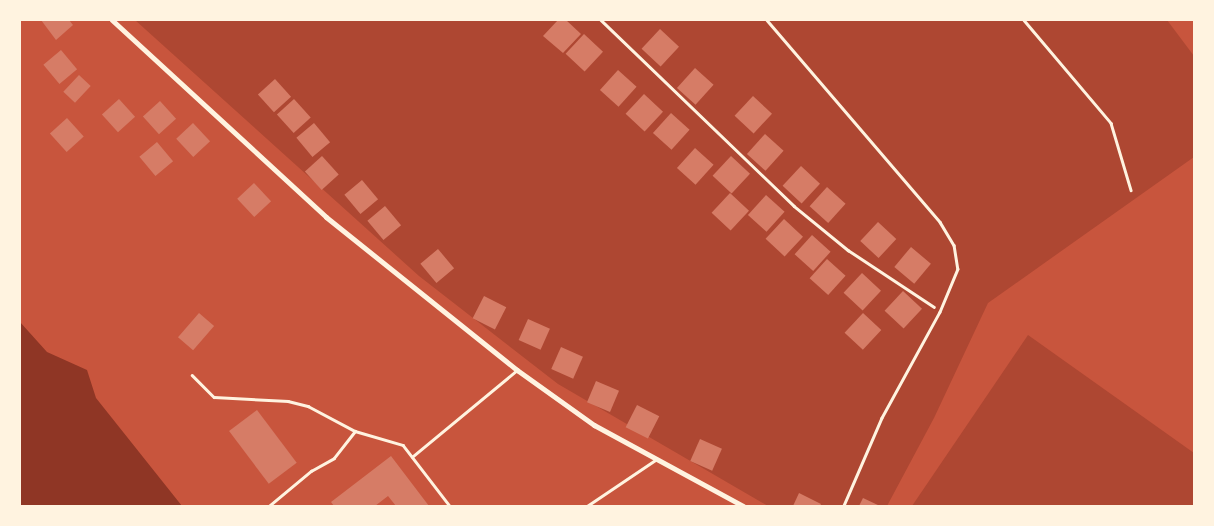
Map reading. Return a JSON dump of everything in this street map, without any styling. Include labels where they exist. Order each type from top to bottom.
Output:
[{"type":"street","points":[[112,20],[326,217],[517,370],[594,425],[658,458],[743,506]]},
{"type":"lane","points":[[767,20],[940,222],[954,246],[958,269],[940,312],[882,418],[844,506]]},
{"type":"lane","points":[[1024,20],[1111,123],[1131,190]]},
{"type":"lane","points":[[412,457],[517,370]]},
{"type":"lane","points":[[192,375],[214,397],[288,401],[308,406],[355,431],[402,445],[450,506]]},
{"type":"lane","points":[[269,506],[311,471],[334,458],[355,431]]},
{"type":"lane","points":[[587,506],[658,458]]},
{"type":"path","points":[[601,20],[794,206],[848,250],[940,312]]},
{"type":"shaded area","points":[[135,20],[1167,20],[1194,56],[1194,157],[988,303],[934,418],[887,506],[768,506],[558,384],[419,276]]},
{"type":"shaded area","points":[[20,322],[47,352],[87,370],[96,398],[182,506],[20,506]]},
{"type":"shaded area","points":[[1028,335],[1194,453],[1194,506],[912,506]]},
{"type":"building","points":[[41,20],[69,20],[73,25],[56,40]]},
{"type":"building","points":[[558,20],[566,20],[581,34],[563,53],[543,36]]},
{"type":"building","points":[[660,29],[679,47],[661,66],[642,49]]},
{"type":"building","points":[[584,34],[603,52],[585,71],[566,54]]},
{"type":"building","points":[[61,50],[77,69],[59,84],[43,65]]},
{"type":"building","points":[[695,68],[714,85],[696,105],[677,88]]},
{"type":"building","points":[[618,70],[637,87],[619,107],[600,90]]},
{"type":"building","points":[[79,75],[91,86],[75,103],[63,92]]},
{"type":"building","points":[[275,79],[291,97],[274,112],[258,94]]},
{"type":"building","points":[[644,94],[663,112],[645,131],[626,114]]},
{"type":"building","points":[[753,96],[772,114],[754,133],[735,116]]},
{"type":"building","points":[[119,99],[135,117],[118,132],[102,114]]},
{"type":"building","points":[[294,99],[311,118],[294,133],[277,114]]},
{"type":"building","points":[[160,101],[176,119],[159,134],[143,116]]},
{"type":"building","points":[[671,113],[690,130],[672,150],[653,133]]},
{"type":"building","points":[[67,118],[84,137],[67,152],[50,133]]},
{"type":"building","points":[[193,123],[210,141],[193,157],[176,139]]},
{"type":"building","points":[[314,123],[330,142],[312,157],[296,138]]},
{"type":"building","points":[[765,134],[784,151],[766,171],[747,154]]},
{"type":"building","points":[[157,142],[173,161],[155,176],[139,157]]},
{"type":"building","points":[[695,148],[714,165],[696,185],[677,168]]},
{"type":"building","points":[[322,156],[339,175],[322,190],[305,171]]},
{"type":"building","points":[[731,156],[750,174],[732,193],[713,176]]},
{"type":"building","points":[[801,166],[820,184],[802,203],[783,186]]},
{"type":"building","points":[[362,180],[378,199],[360,214],[344,195]]},
{"type":"building","points":[[254,183],[271,201],[254,217],[237,199]]},
{"type":"building","points":[[827,187],[846,204],[828,223],[810,206]]},
{"type":"building","points":[[730,193],[749,211],[731,230],[712,213]]},
{"type":"building","points":[[766,195],[785,212],[767,232],[748,215]]},
{"type":"building","points":[[385,206],[401,225],[383,240],[367,221]]},
{"type":"building","points":[[784,219],[803,237],[785,256],[766,239]]},
{"type":"building","points":[[878,222],[896,239],[879,258],[860,241]]},
{"type":"building","points":[[812,235],[831,252],[813,271],[795,254]]},
{"type":"building","points":[[911,247],[931,264],[914,284],[894,267]]},
{"type":"building","points":[[438,249],[454,268],[436,283],[420,264]]},
{"type":"building","points":[[827,259],[846,276],[828,295],[810,278]]},
{"type":"building","points":[[862,273],[881,291],[863,310],[844,293]]},
{"type":"building","points":[[903,291],[922,309],[904,328],[885,311]]},
{"type":"building","points":[[484,296],[506,307],[495,330],[473,318]]},
{"type":"building","points":[[199,313],[214,326],[193,350],[178,337]]},
{"type":"building","points":[[863,313],[881,330],[863,350],[845,333]]},
{"type":"building","points":[[528,319],[550,329],[541,350],[519,340]]},
{"type":"building","points":[[561,347],[583,357],[573,379],[551,369]]},
{"type":"building","points":[[596,381],[619,391],[610,412],[587,402]]},
{"type":"building","points":[[637,405],[659,416],[648,439],[626,427]]},
{"type":"building","points":[[257,410],[297,463],[269,484],[229,431]]},
{"type":"building","points":[[700,439],[722,449],[712,471],[690,461]]},
{"type":"building","points":[[391,456],[429,506],[396,506],[388,496],[375,506],[334,506],[331,502]]},
{"type":"building","points":[[799,493],[821,504],[820,506],[793,506]]},
{"type":"building","points":[[863,498],[880,506],[859,506]]}]
